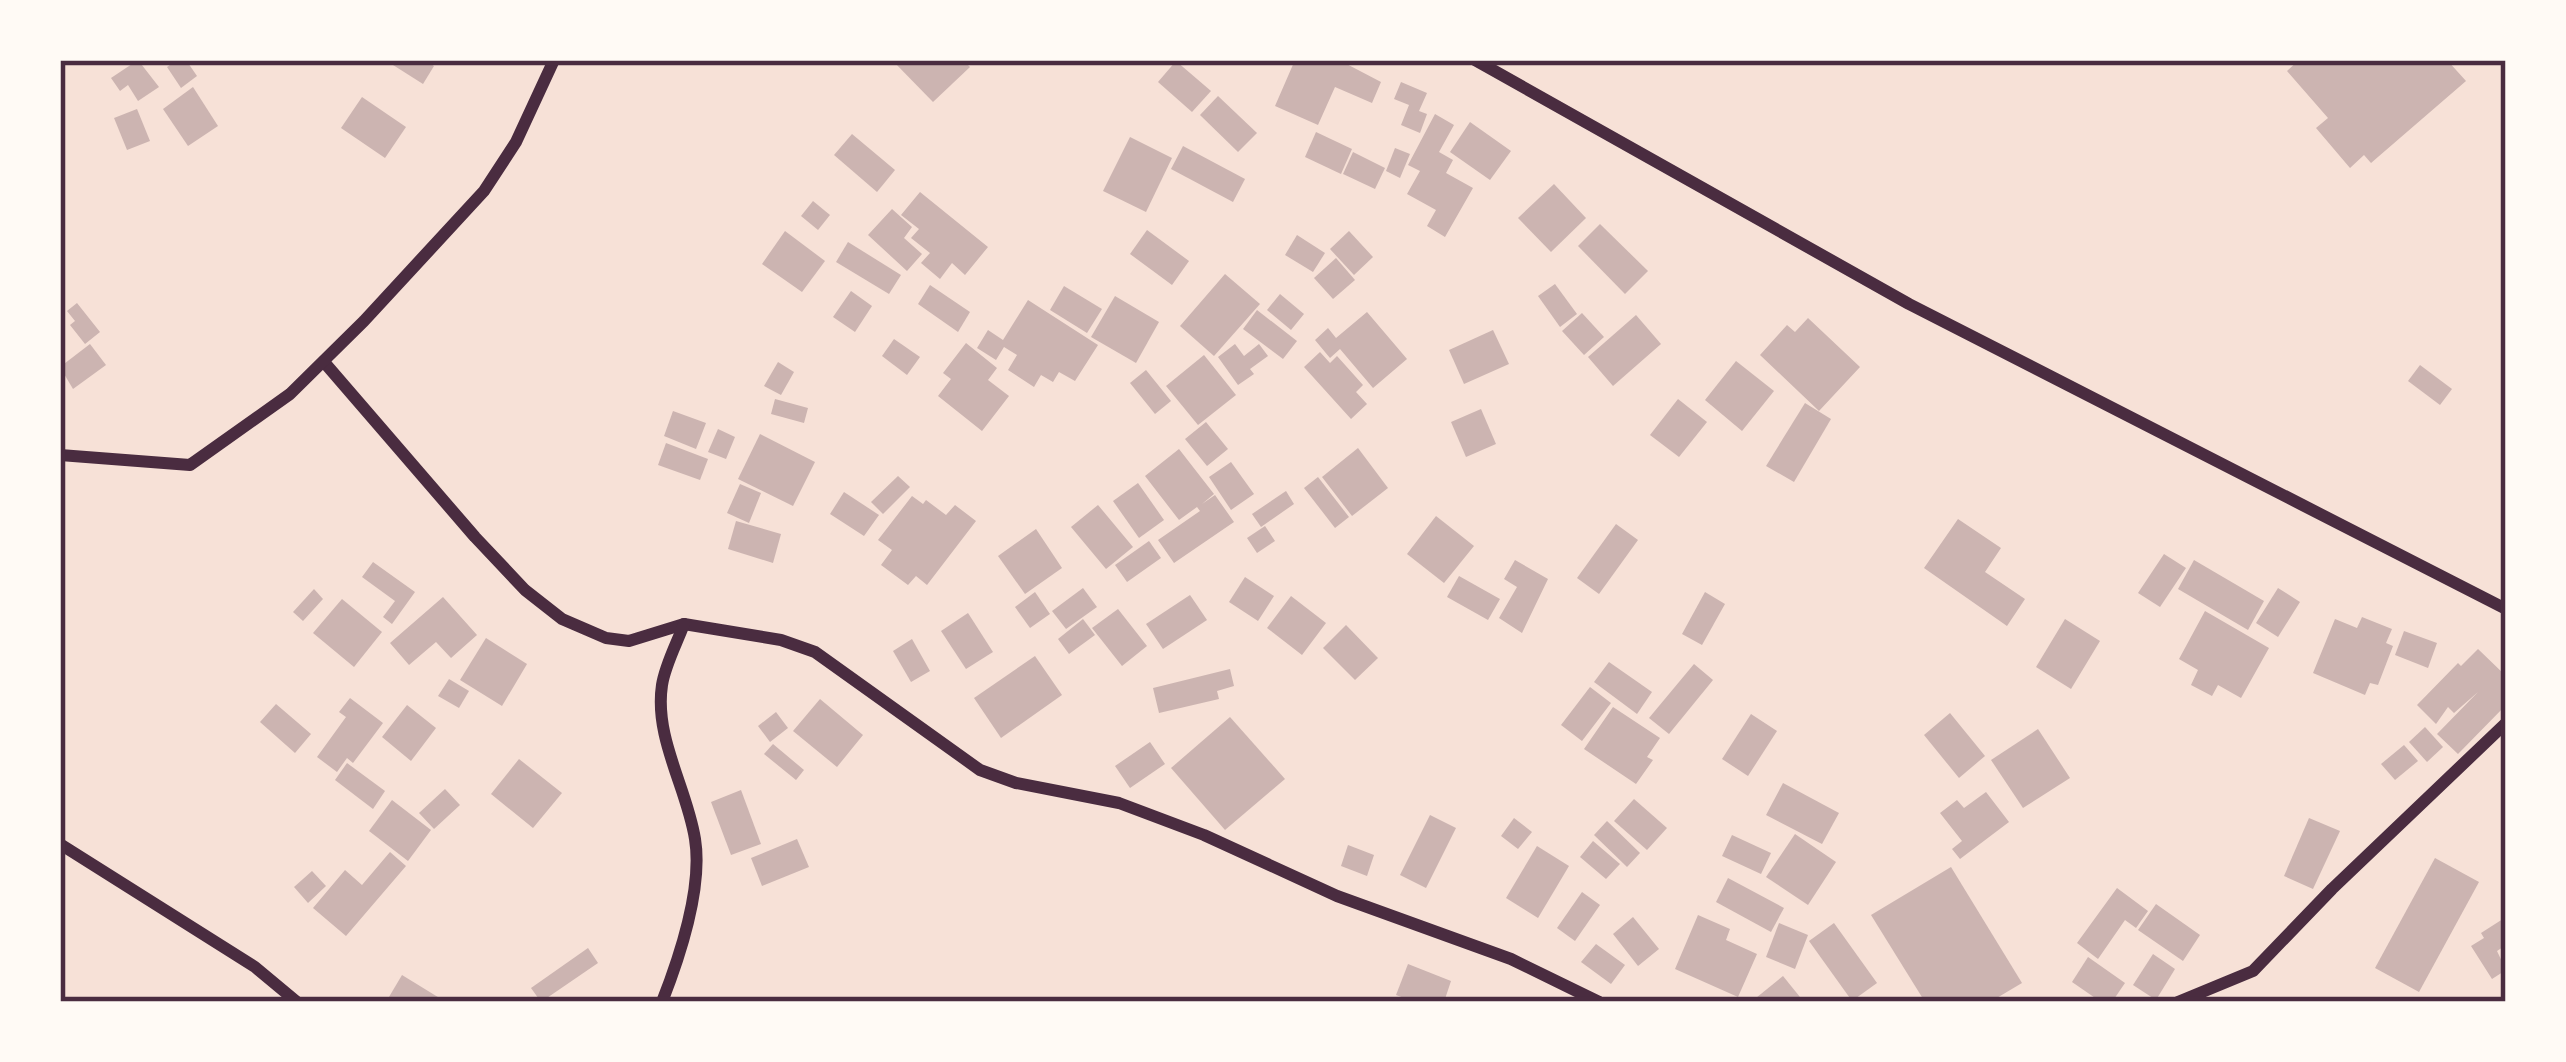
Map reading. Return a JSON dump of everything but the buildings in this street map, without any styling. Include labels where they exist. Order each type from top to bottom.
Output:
[{"type":"street","points":[[60,455],[99,455],[177,466],[199,462],[290,394],[484,191],[516,142],[554,60]]},
{"type":"street","points":[[1475,60],[1909,304],[2506,609]]},
{"type":"street","points":[[324,362],[475,537],[525,590],[562,619],[606,638],[629,641],[685,624],[781,640],[815,652],[980,770],[1016,783],[1119,803],[1162,819],[1337,896],[1511,959],[1599,1002]]},
{"type":"street","points":[[662,1002],[685,931],[696,857],[687,801],[669,751],[662,707],[662,683],[685,624]]},
{"type":"street","points":[[2178,1002],[2253,970],[2506,722]]},
{"type":"street","points":[[60,844],[255,967],[297,1002]]}]
